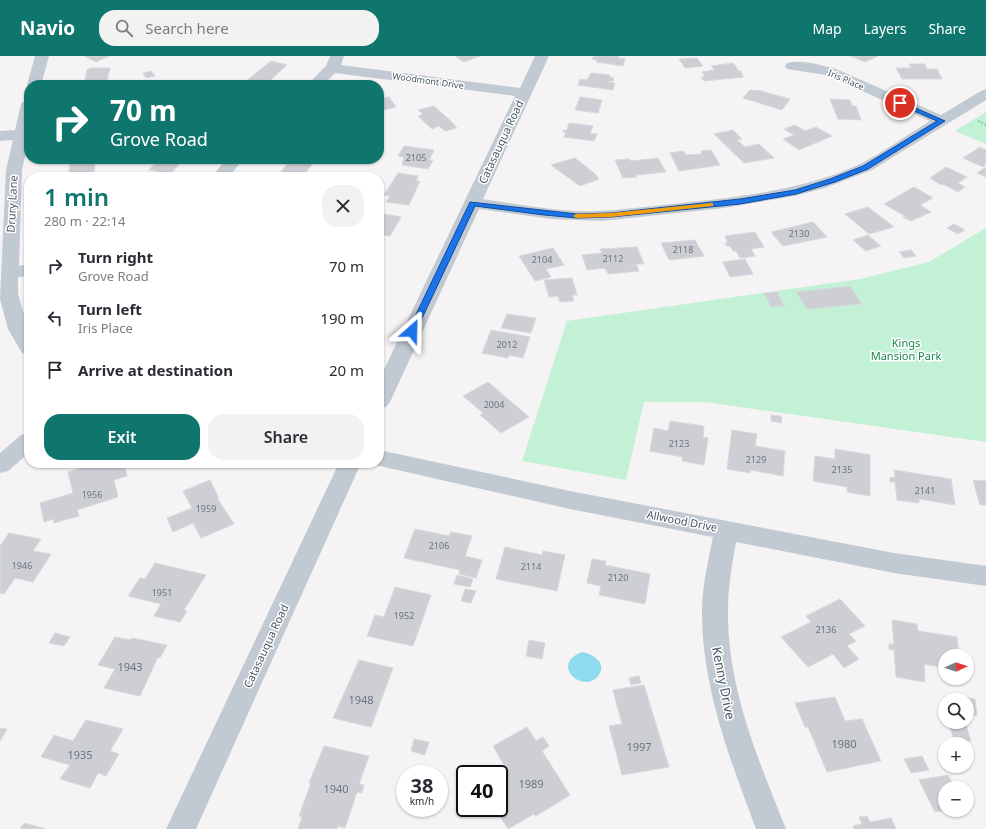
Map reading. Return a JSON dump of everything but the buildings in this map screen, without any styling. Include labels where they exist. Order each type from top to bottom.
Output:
[{"type":"street","points":[[35,80],[42,56]]},
{"type":"street","name":"Catasauqua Road","points":[[384,391],[542,56]]},
{"type":"street","points":[[319,80],[335,62]]},
{"type":"street","name":"Woodmont Drive","points":[[335,62],[524,93]]},
{"type":"street","name":"Iris Place","points":[[792,66],[831,72],[942,121]]},
{"type":"street","points":[[473,203],[544,213],[584,216],[611,215],[769,197],[821,185],[866,167],[986,94]]},
{"type":"street","name":"Drury Lane","points":[[24,123],[14,170],[4,273],[12,312],[18,329],[24,339]]},
{"type":"street","points":[[0,136],[21,134]]},
{"type":"street","points":[[224,172],[231,164]]},
{"type":"street","points":[[4,273],[24,271]]},
{"type":"street","points":[[0,465],[24,445]]},
{"type":"street","name":"Allwood Drive","points":[[384,459],[570,500],[894,563],[986,576]]},
{"type":"street","name":"Catasauqua Road","points":[[181,829],[348,468]]},
{"type":"street","name":"Kenny Drive","points":[[726,530],[719,559],[715,589],[714,623],[717,658],[724,695],[735,734],[771,829]]},
{"type":"green space","points":[[986,112],[986,144],[955,131]]},
{"type":"green space","name":"Kings Mansion Park","points":[[986,228],[986,442],[705,402],[644,402],[626,480],[522,461],[567,321],[860,279],[929,262]]},
{"type":"water","points":[[582,652],[595,657],[600,663],[601,671],[592,681],[585,682],[578,680],[572,676],[569,670],[568,663],[573,657]]},
{"type":"slow traffic","points":[[576,216],[611,215],[711,205]]},
{"type":"route","points":[[412,331],[473,203],[577,216],[611,215],[740,202],[796,192],[833,181],[866,167],[942,121],[900,103]]}]
